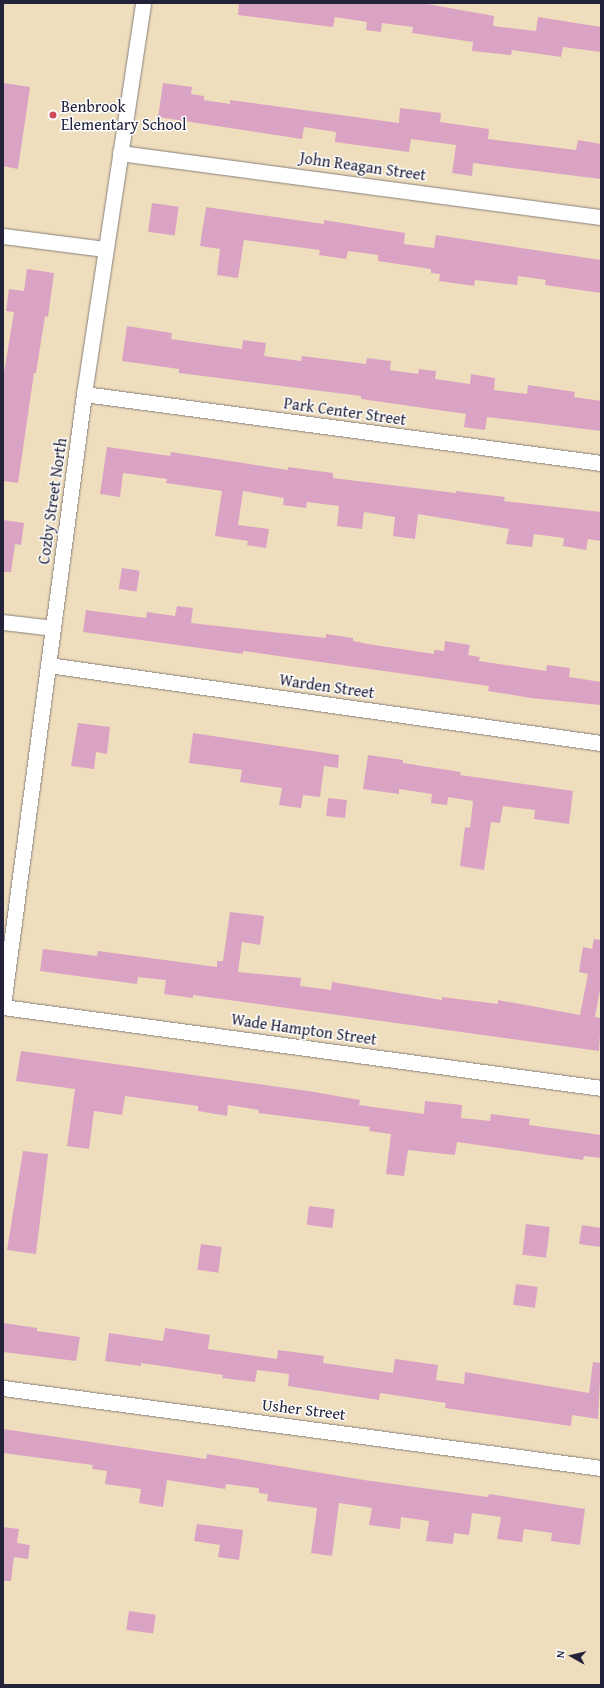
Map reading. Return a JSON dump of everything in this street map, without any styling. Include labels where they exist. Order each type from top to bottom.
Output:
[{"type":"street","name":"Cozby Street North","points":[[3,1006],[84,394],[143,3]]},
{"type":"street","name":"John Reagan Street","points":[[120,153],[601,217]]},
{"type":"street","points":[[3,236],[105,249]]},
{"type":"street","name":"Park Center Street","points":[[84,394],[601,463]]},
{"type":"street","points":[[3,622],[53,628]]},
{"type":"street","name":"Warden Street","points":[[48,665],[601,743]]},
{"type":"street","name":"Wade Hampton Street","points":[[3,1006],[601,1088]]},
{"type":"street","name":"Usher Street","points":[[3,1388],[601,1468]]},
{"type":"building","points":[[239,3],[422,3],[494,16],[493,26],[536,31],[538,17],[601,27],[601,52],[563,47],[561,57],[512,50],[511,55],[472,51],[473,42],[412,33],[413,27],[382,23],[381,32],[366,30],[367,22],[335,17],[333,27],[238,15]]},
{"type":"building","points":[[3,83],[30,87],[18,169],[3,166]]},
{"type":"building","points":[[163,83],[192,87],[191,94],[204,96],[204,100],[230,104],[230,100],[399,123],[400,108],[441,113],[440,122],[489,129],[488,139],[576,150],[578,140],[601,144],[601,179],[473,163],[472,176],[452,173],[456,145],[411,139],[409,152],[335,142],[336,132],[304,127],[302,139],[158,117]]},
{"type":"building","points":[[152,203],[179,207],[175,235],[148,232]]},
{"type":"building","points":[[206,207],[324,224],[324,220],[405,233],[404,244],[434,248],[436,235],[601,260],[601,293],[545,285],[546,280],[518,276],[517,285],[475,280],[474,286],[439,281],[440,274],[431,273],[431,269],[378,261],[378,255],[348,251],[346,259],[319,255],[320,250],[244,240],[238,278],[217,275],[220,249],[200,246]]},
{"type":"building","points":[[27,269],[54,273],[48,317],[45,316],[36,373],[34,373],[18,483],[3,481],[3,379],[14,312],[6,311],[9,289],[24,291]]},
{"type":"building","points":[[127,326],[172,333],[171,339],[242,349],[243,340],[266,343],[264,356],[301,361],[302,356],[366,364],[367,358],[391,361],[390,370],[418,374],[419,369],[436,371],[435,379],[470,384],[471,374],[495,378],[494,390],[527,394],[528,385],[575,392],[574,397],[601,401],[601,431],[487,417],[485,430],[464,427],[466,414],[361,399],[361,396],[179,373],[179,369],[122,361]]},
{"type":"building","points":[[107,447],[170,456],[171,452],[288,470],[288,467],[333,473],[333,478],[456,493],[456,491],[505,497],[504,501],[601,512],[601,541],[588,539],[586,550],[563,546],[564,538],[534,534],[532,547],[506,544],[509,529],[418,514],[415,539],[393,536],[395,517],[364,512],[362,529],[337,526],[339,506],[307,502],[306,508],[283,505],[284,498],[243,491],[238,525],[269,529],[266,548],[247,545],[248,541],[215,536],[222,491],[166,483],[167,479],[123,473],[120,497],[100,494]]},
{"type":"building","points":[[3,520],[24,523],[21,545],[15,544],[11,572],[3,572]]},
{"type":"building","points":[[122,568],[140,571],[136,592],[119,589]]},
{"type":"building","points":[[177,606],[193,608],[191,623],[326,638],[326,634],[353,638],[353,641],[368,644],[434,654],[434,650],[444,651],[445,641],[470,645],[468,655],[480,657],[479,661],[546,671],[547,665],[570,668],[569,677],[601,682],[601,705],[531,698],[488,691],[489,686],[243,651],[243,654],[83,632],[86,610],[146,618],[147,612],[175,616]]},
{"type":"building","points":[[78,723],[110,727],[107,754],[96,752],[94,769],[71,766]]},
{"type":"building","points":[[193,733],[339,755],[338,768],[324,766],[320,797],[303,795],[301,808],[279,805],[282,788],[240,782],[242,770],[189,763]]},
{"type":"building","points":[[368,755],[403,760],[403,763],[461,772],[460,775],[573,791],[569,824],[534,819],[535,810],[503,806],[500,823],[491,822],[484,870],[460,866],[465,827],[470,828],[473,801],[448,797],[447,805],[431,803],[432,794],[399,789],[399,794],[363,789]]},
{"type":"building","points":[[328,798],[347,800],[345,818],[326,816]]},
{"type":"building","points":[[230,912],[264,916],[260,945],[242,942],[238,972],[301,978],[300,986],[331,990],[332,982],[442,1000],[442,997],[498,1004],[498,1000],[580,1015],[588,974],[579,972],[583,947],[592,949],[594,939],[601,940],[601,984],[595,1017],[601,1018],[599,1051],[193,995],[193,998],[164,994],[166,980],[138,977],[137,984],[40,971],[43,949],[97,956],[98,951],[217,967],[217,961],[223,961]]},
{"type":"building","points":[[21,1051],[308,1091],[360,1100],[359,1105],[424,1114],[425,1101],[462,1105],[461,1118],[490,1121],[491,1114],[530,1119],[529,1125],[601,1135],[601,1158],[584,1156],[583,1160],[457,1142],[455,1155],[408,1150],[404,1176],[386,1174],[391,1134],[369,1131],[370,1127],[258,1113],[259,1110],[228,1105],[227,1116],[198,1111],[198,1106],[125,1096],[122,1115],[94,1111],[89,1149],[67,1146],[75,1089],[16,1081]]},
{"type":"building","points":[[23,1151],[48,1154],[36,1254],[7,1250]]},
{"type":"building","points":[[309,1206],[335,1209],[332,1228],[307,1225]]},
{"type":"building","points":[[526,1224],[550,1227],[546,1258],[522,1255]]},
{"type":"building","points":[[582,1225],[601,1228],[601,1247],[579,1244]]},
{"type":"building","points":[[201,1244],[222,1247],[218,1273],[197,1270]]},
{"type":"building","points":[[516,1284],[538,1287],[535,1308],[513,1305]]},
{"type":"building","points":[[3,1323],[37,1328],[37,1331],[80,1337],[76,1361],[3,1352]]},
{"type":"building","points":[[165,1328],[210,1335],[208,1349],[277,1359],[278,1350],[324,1356],[323,1363],[393,1373],[395,1359],[438,1365],[436,1380],[464,1384],[465,1372],[589,1393],[593,1362],[601,1363],[598,1419],[572,1415],[571,1426],[445,1408],[446,1403],[380,1393],[379,1400],[288,1386],[289,1374],[257,1370],[255,1382],[222,1378],[223,1375],[141,1363],[141,1366],[105,1361],[109,1333],[163,1341]]},
{"type":"building","points":[[3,1429],[206,1459],[207,1454],[364,1480],[488,1497],[489,1494],[585,1509],[580,1545],[551,1541],[552,1533],[524,1529],[522,1542],[497,1539],[501,1517],[472,1513],[469,1535],[454,1533],[453,1544],[426,1541],[429,1521],[401,1517],[400,1529],[369,1525],[372,1508],[339,1503],[332,1556],[311,1553],[317,1508],[267,1501],[268,1494],[259,1493],[259,1488],[226,1484],[225,1489],[167,1480],[163,1507],[139,1503],[141,1489],[105,1484],[107,1471],[92,1469],[93,1465],[3,1453]]},
{"type":"building","points":[[197,1524],[243,1530],[239,1560],[218,1557],[220,1545],[194,1541]]},
{"type":"building","points":[[3,1527],[19,1529],[17,1543],[30,1545],[28,1559],[14,1557],[11,1581],[3,1581]]},
{"type":"building","points":[[129,1611],[156,1615],[153,1634],[126,1630]]},
{"type":"place","name":"Benbrook Elementary School","points":[[53,115]]}]
